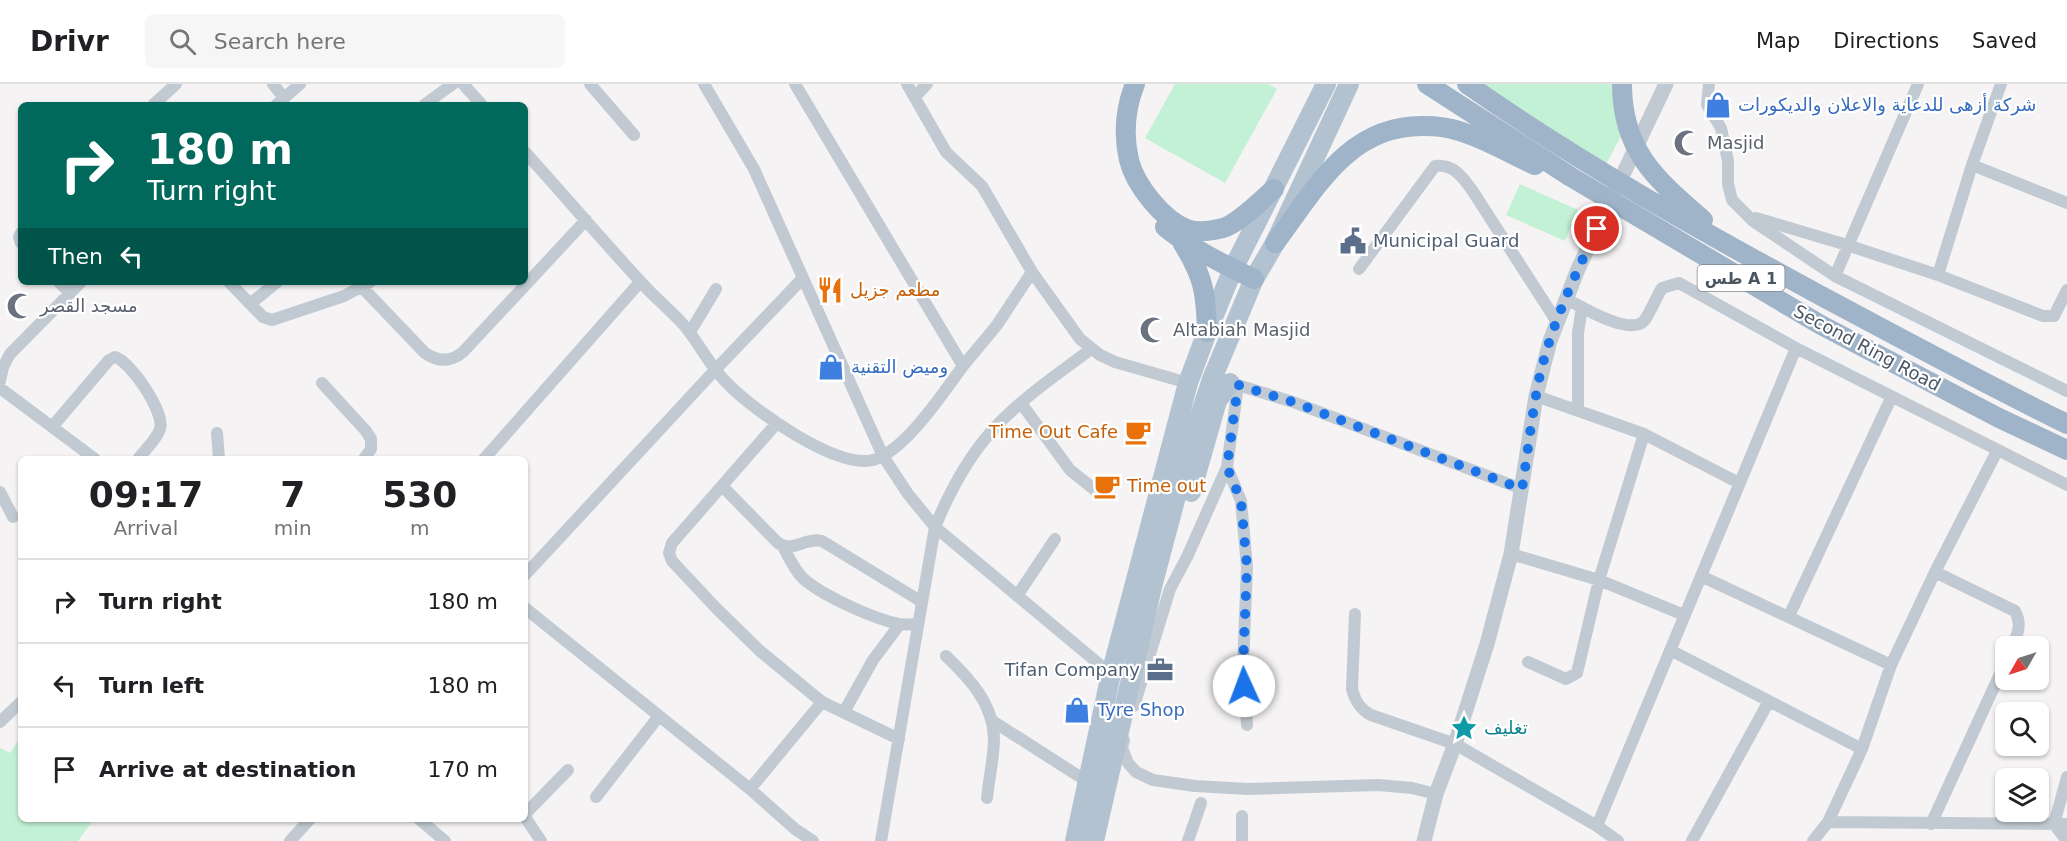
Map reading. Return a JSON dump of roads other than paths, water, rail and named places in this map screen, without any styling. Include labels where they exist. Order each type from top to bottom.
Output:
[{"type":"highway","points":[[1120,84],[1115,124],[1120,162],[1135,194],[1158,221],[1180,240],[1254,279]]},
{"type":"highway","points":[[1135,84],[1127,103],[1126,134],[1130,163],[1143,189],[1159,209],[1174,222],[1188,229],[1206,231],[1226,227],[1274,189]]},
{"type":"highway","name":"Second Ring Road","points":[[1428,84],[1571,177],[1821,325],[1999,418],[2067,450]]},
{"type":"highway","name":"Second Ring Road","points":[[1467,84],[1578,158],[1739,251],[1913,346],[2067,424]]},
{"type":"highway","points":[[1622,84],[1627,128],[1640,156],[1655,176],[1739,251]]},
{"type":"highway","points":[[1275,243],[1329,169],[1364,141],[1399,127],[1436,126],[1458,130],[1507,153],[1571,177]]},
{"type":"highway","points":[[1180,240],[1199,271],[1206,299],[1207,332]]},
{"type":"main road","points":[[1075,841],[1111,675],[1188,384],[1233,269],[1326,84]]},
{"type":"main road","points":[[1094,841],[1159,562],[1187,455],[1226,382],[1254,279],[1275,243],[1349,84]]},
{"type":"street","points":[[156,102],[176,84]]},
{"type":"street","points":[[273,84],[280,102],[300,84]]},
{"type":"street","points":[[428,102],[453,84]]},
{"type":"street","points":[[590,84],[634,135]]},
{"type":"street","points":[[704,84],[754,169],[883,456],[908,494],[935,527],[1111,675]]},
{"type":"street","points":[[795,84],[963,366]]},
{"type":"street","points":[[907,84],[946,152],[982,186],[1032,272],[1074,332],[1091,349],[1115,362],[1188,384]]},
{"type":"street","points":[[915,97],[927,84]]},
{"type":"street","points":[[1424,841],[1436,794],[1455,744],[1487,644],[1511,554],[1536,396],[1544,361],[1578,269],[1666,84]]},
{"type":"street","points":[[1709,84],[1707,105],[1721,128],[1728,161],[1728,184],[1732,200],[1748,216],[1835,276],[2067,391]]},
{"type":"street","points":[[1835,276],[1918,84]]},
{"type":"street","points":[[1938,275],[1972,165],[2001,84]]},
{"type":"street","points":[[470,86],[480,102]]},
{"type":"street","points":[[528,155],[640,282],[690,332],[715,370],[728,385],[776,424],[824,449],[853,460],[871,460],[883,456],[901,442],[924,417],[997,325],[1032,272]]},
{"type":"street","points":[[1972,165],[2067,203]]},
{"type":"street","points":[[1359,269],[1435,166],[1447,166],[1459,174],[1472,190],[1557,322]]},
{"type":"street","points":[[1748,216],[1847,244],[2049,317],[2054,316],[2067,290]]},
{"type":"street","points":[[528,282],[586,220]]},
{"type":"street","points":[[528,572],[803,278]]},
{"type":"street","points":[[487,456],[640,282]]},
{"type":"street","points":[[1566,299],[1619,324],[1632,327],[1645,320],[1662,288],[1679,283],[1891,398],[2067,486]]},
{"type":"street","points":[[61,285],[69,293]]},
{"type":"street","points":[[0,381],[3,358],[15,349],[78,285]]},
{"type":"street","points":[[232,285],[262,317],[275,319],[344,296],[361,285]]},
{"type":"street","points":[[250,304],[274,285]]},
{"type":"street","points":[[364,285],[425,353],[435,359],[453,358],[463,352],[525,285]]},
{"type":"street","points":[[690,332],[716,289]]},
{"type":"street","points":[[1578,411],[1578,333],[1582,307]]},
{"type":"street","points":[[1598,826],[1796,348]]},
{"type":"street","points":[[881,841],[935,527],[975,451],[992,430],[1021,403],[1091,349]]},
{"type":"street","points":[[52,427],[109,360],[115,357],[123,359],[143,385],[160,419],[159,432],[140,456]]},
{"type":"street","points":[[1247,725],[1243,666],[1247,567],[1241,501],[1227,467],[1226,382],[1293,402],[1522,489]]},
{"type":"street","points":[[322,383],[369,435],[371,449],[366,456]]},
{"type":"street","points":[[0,388],[91,456]]},
{"type":"street","points":[[1536,396],[1644,434],[1739,483]]},
{"type":"street","points":[[1789,616],[1891,398]]},
{"type":"street","points":[[1021,403],[1070,470],[1095,490]]},
{"type":"street","points":[[776,424],[672,543],[669,553],[672,561],[760,651],[822,702],[898,739]]},
{"type":"street","points":[[217,434],[219,456]]},
{"type":"street","points":[[1528,662],[1566,679],[1577,673],[1599,580],[1644,434]]},
{"type":"street","points":[[1814,841],[1828,822],[1862,749],[1891,665],[1935,572],[1997,451]]},
{"type":"street","points":[[1227,467],[1170,589],[1122,748],[1128,764],[1136,772],[1153,780],[1195,786],[1276,789],[1378,785],[1412,788],[1436,794]]},
{"type":"street","points":[[723,487],[783,546],[792,548],[813,539],[822,541],[922,602]]},
{"type":"street","points":[[0,492],[13,517]]},
{"type":"street","points":[[1017,596],[1055,539]]},
{"type":"street","points":[[783,546],[805,580],[858,609],[900,624],[918,624]]},
{"type":"street","points":[[1511,554],[1599,580],[1684,615]]},
{"type":"street","points":[[1935,572],[2015,611],[2020,623],[2017,636]]},
{"type":"street","points":[[1701,576],[1891,665]]},
{"type":"street","points":[[528,610],[750,789],[774,812],[813,841]]},
{"type":"street","points":[[1354,614],[1352,689],[1354,699],[1360,707],[1371,715],[1455,744],[1598,826],[1613,840]]},
{"type":"street","points":[[844,712],[873,660],[900,624]]},
{"type":"street","points":[[1672,651],[1862,749]]},
{"type":"street","points":[[946,656],[968,677],[981,694],[991,720],[994,738],[987,798]]},
{"type":"street","points":[[1931,824],[1995,685]]},
{"type":"street","points":[[1692,841],[1769,701]]},
{"type":"street","points":[[750,789],[822,702]]},
{"type":"street","points":[[0,722],[18,705]]},
{"type":"street","points":[[596,797],[659,716]]},
{"type":"street","points":[[991,720],[1088,782]]},
{"type":"street","points":[[528,813],[568,770]]},
{"type":"street","points":[[2067,777],[2061,824],[2067,841]]},
{"type":"street","points":[[1188,841],[1201,803]]},
{"type":"street","points":[[1242,816],[1242,841]]},
{"type":"street","points":[[528,821],[541,841]]},
{"type":"street","points":[[290,841],[307,822]]},
{"type":"street","points":[[423,822],[445,841]]},
{"type":"street","points":[[1828,822],[2061,824]]},
{"type":"place","name":"شركة أزهى للدعاية والاعلان والديكورات","points":[[1718,105]]},
{"type":"place","name":"Masjid","points":[[1687,143]]},
{"type":"place","name":"Municipal Guard","points":[[1353,241]]},
{"type":"place","name":"مطعم جزيل","points":[[830,290]]},
{"type":"place","name":"مسجد القصر","points":[[20,306]]},
{"type":"place","name":"Altabiah Masjid","points":[[1153,330]]},
{"type":"place","name":"وميض التقنية","points":[[831,367]]},
{"type":"place","name":"Time Out Cafe","points":[[1138,432]]},
{"type":"place","name":"Time out","points":[[1107,486]]},
{"type":"place","name":"Tifan Company","points":[[1160,670]]},
{"type":"place","name":"Tyre Shop","points":[[1077,710]]},
{"type":"place","name":"تغليف","points":[[1464,728]]}]
